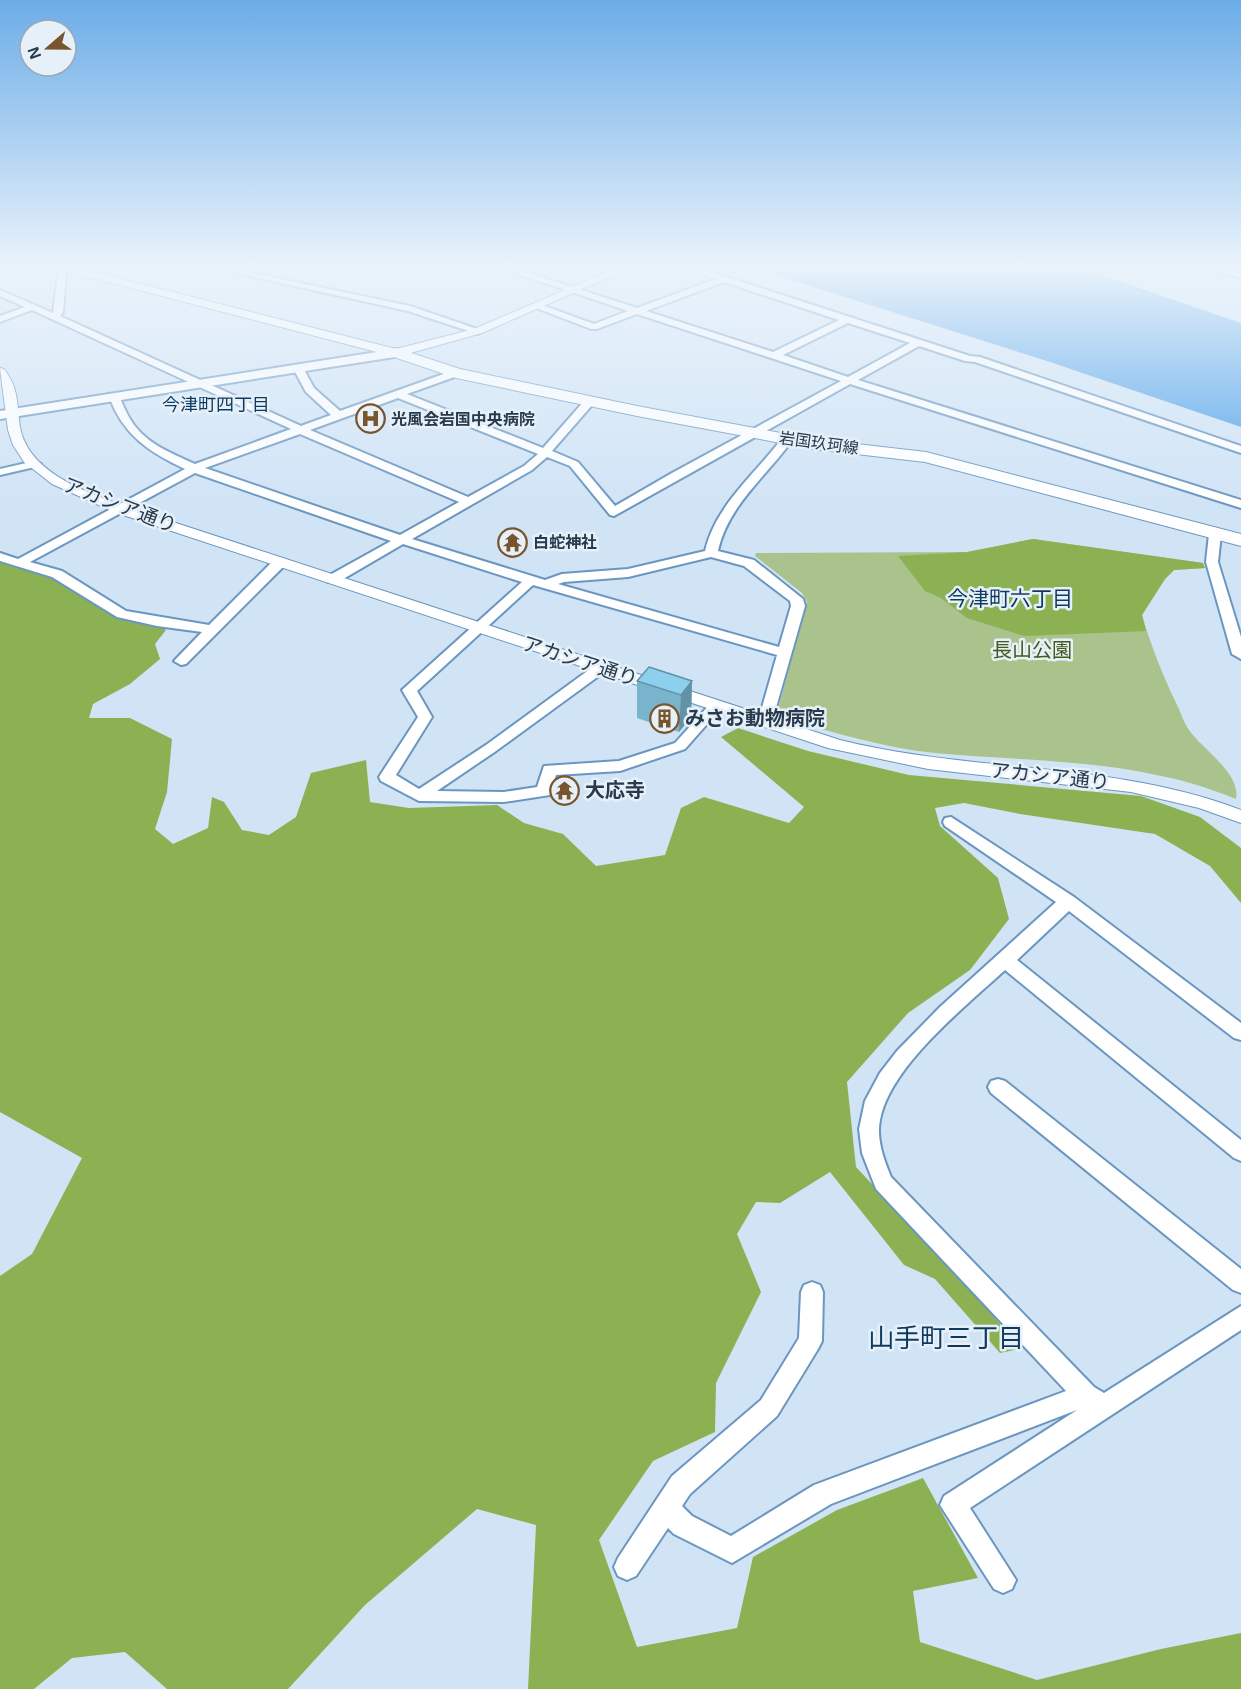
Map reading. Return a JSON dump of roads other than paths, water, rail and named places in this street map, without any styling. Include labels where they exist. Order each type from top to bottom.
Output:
[{"type":"main road","points":[[6,414],[396,353]]},
{"type":"main road","name":"岩国玖珂線","points":[[396,353],[456,373],[589,402],[787,439],[926,457],[1241,540]]},
{"type":"street","points":[[116,346],[300,430],[468,502]]},
{"type":"street","points":[[368,346],[396,353],[423,346]]},
{"type":"street","points":[[743,346],[1241,504]]},
{"type":"street","points":[[773,356],[794,346]]},
{"type":"street","points":[[400,395],[573,464],[614,512],[676,475],[912,346]]},
{"type":"street","points":[[932,346],[1014,371],[1241,450]]},
{"type":"street","points":[[298,368],[310,390],[339,416]]},
{"type":"street","name":"アカシア通り","points":[[0,372],[10,390],[6,414],[23,450],[35,464],[50,477],[72,490],[119,509],[762,721],[884,756],[941,765],[1114,782],[1173,793],[1241,817]]},
{"type":"street","points":[[19,563],[195,468],[456,373]]},
{"type":"street","points":[[114,396],[121,414],[135,434],[154,449],[195,468],[401,542],[784,653]]},
{"type":"street","points":[[333,579],[528,468],[545,453],[589,402]]},
{"type":"street","points":[[711,553],[723,521],[751,481],[781,449],[787,439]]},
{"type":"street","points":[[0,472],[35,464]]},
{"type":"street","points":[[1215,534],[1212,562],[1241,655]]},
{"type":"street","points":[[716,706],[680,746],[620,766],[549,770],[544,791],[504,797],[419,796],[387,777],[425,717],[409,690],[479,628],[538,583],[562,578],[628,573],[711,553],[741,559],[796,599],[798,606],[768,711],[762,721]]},
{"type":"street","points":[[0,557],[57,574],[122,614],[157,622],[213,630]]},
{"type":"street","points":[[181,661],[279,562]]},
{"type":"street","points":[[419,796],[491,748],[602,668]]},
{"type":"street","points":[[951,822],[1068,901],[1241,1033]]},
{"type":"street","points":[[1068,901],[924,1035],[880,1088],[869,1120],[870,1153],[883,1183],[1095,1401]]},
{"type":"street","points":[[1005,960],[1241,1152]]},
{"type":"street","points":[[998,1087],[1241,1283]]},
{"type":"street","points":[[627,1567],[681,1485],[769,1408],[810,1341],[812,1292]]},
{"type":"street","points":[[1004,1580],[953,1505],[1095,1401],[1241,1317]]},
{"type":"street","points":[[666,1506],[683,1525],[732,1550],[823,1494],[1095,1401]]},
{"type":"water","points":[[999,346],[1241,346],[1241,427]]},
{"type":"place","name":"光風会岩国中央病院","points":[[370,419]]},
{"type":"place","name":"白蛇神社","points":[[512,542]]},
{"type":"place","name":"みさお動物病院","points":[[664,718]]},
{"type":"place","name":"大応寺","points":[[564,790]]},
{"type":"district","name":"今津町四丁目","points":[[216,405]]},
{"type":"district","name":"今津町六丁目","points":[[1010,598]]},
{"type":"district","name":"山手町三丁目","points":[[946,1338]]},
{"type":"park label","name":"長山公園","points":[[1032,650]]}]
